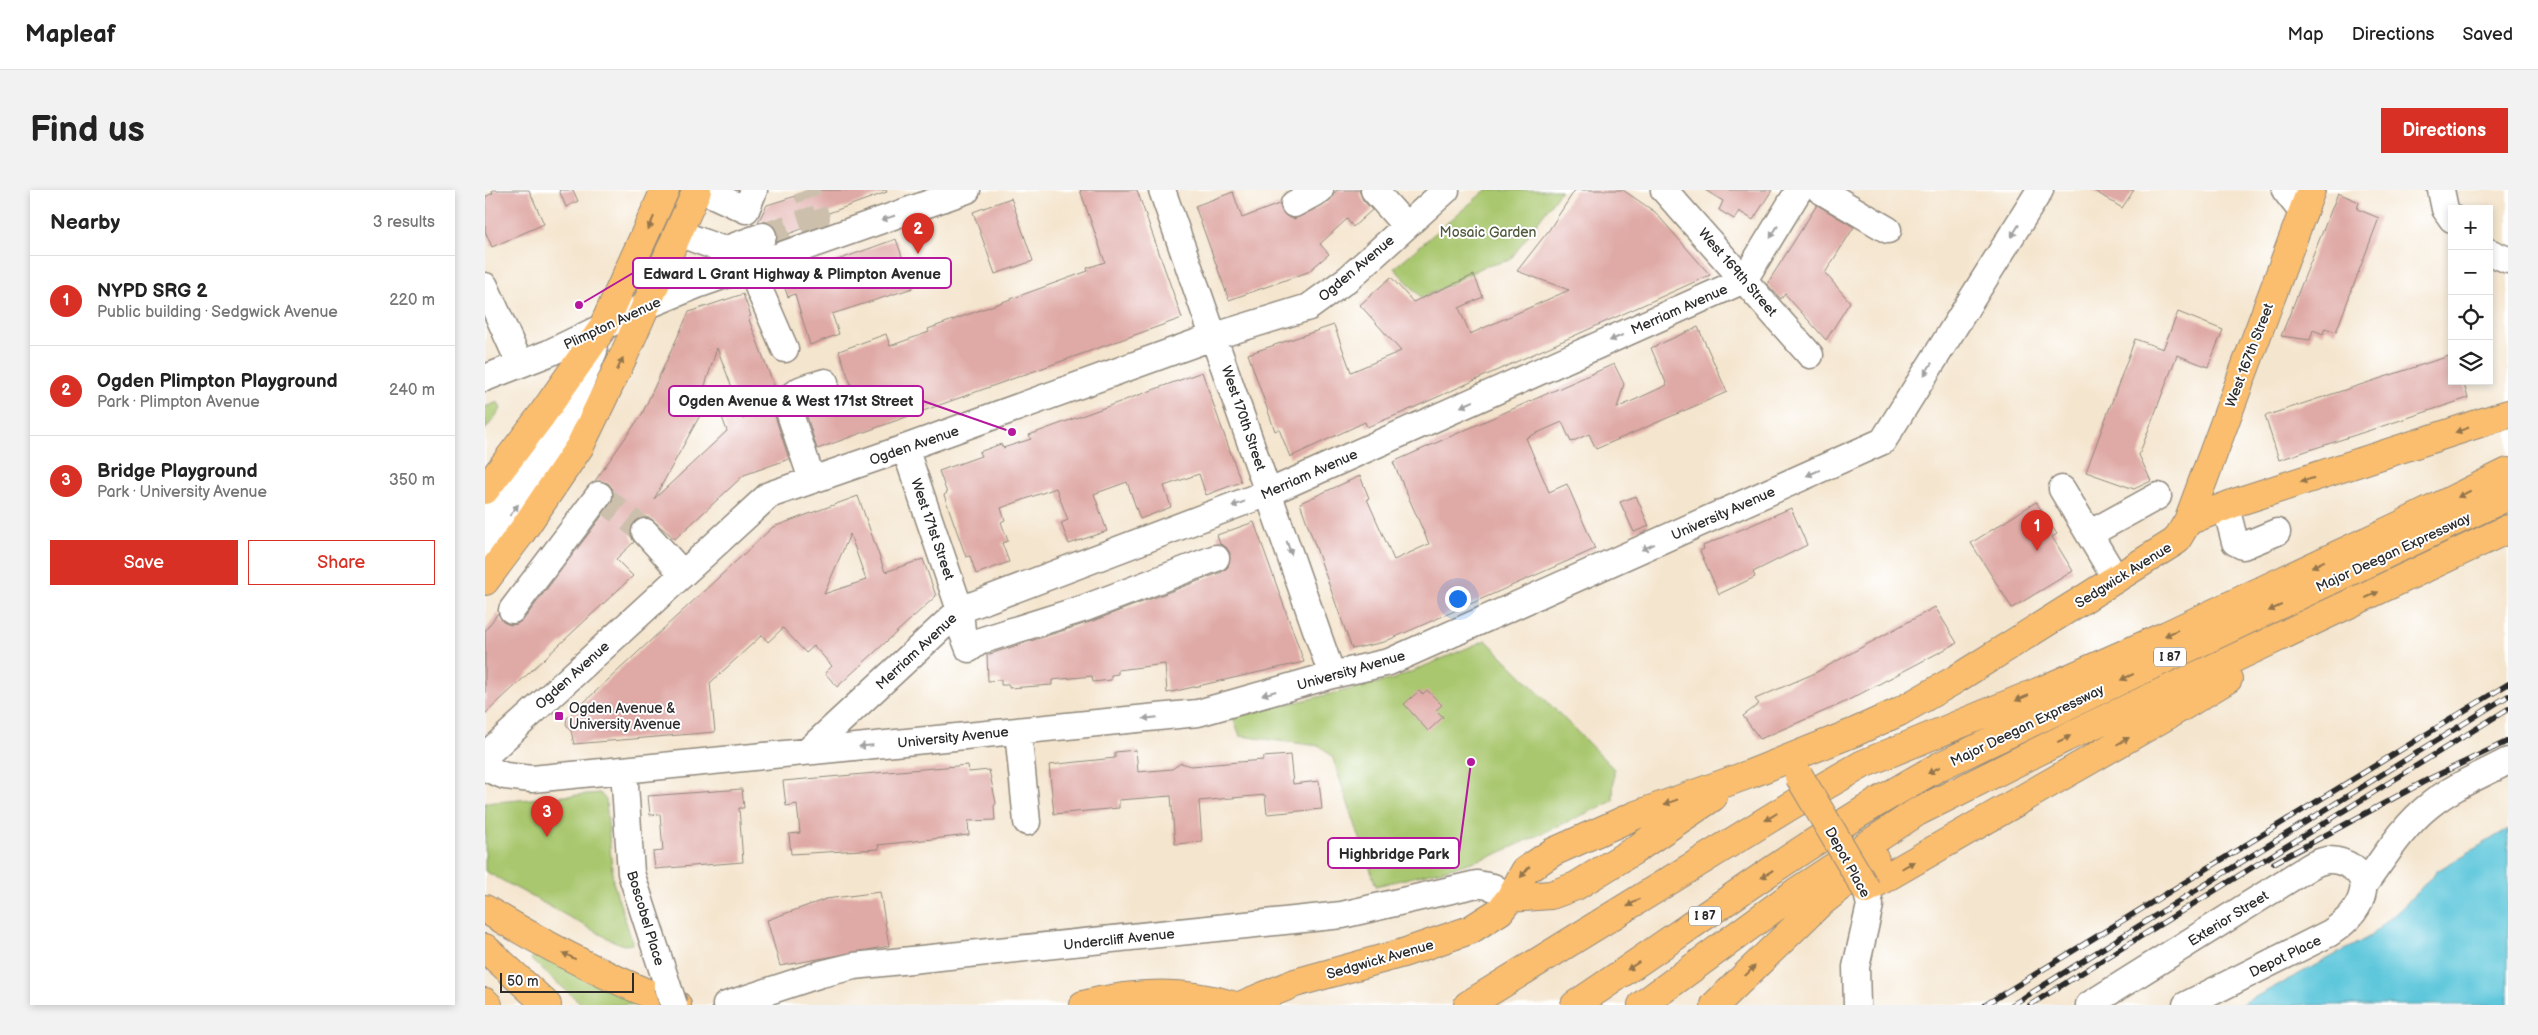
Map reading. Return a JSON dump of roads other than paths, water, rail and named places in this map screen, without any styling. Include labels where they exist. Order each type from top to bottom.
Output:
[{"type":"main road","points":[[485,490],[602,329],[665,190]]},
{"type":"main road","points":[[485,581],[521,533],[580,446],[646,306],[697,190]]},
{"type":"main road","name":"West 167th Street","points":[[2188,521],[2307,202]]},
{"type":"main road","points":[[2188,521],[2226,506],[2508,414]]},
{"type":"main road","points":[[1468,1005],[1797,801],[1863,764],[2036,693],[2167,634],[2403,524],[2508,472]]},
{"type":"main road","name":"Major Deegan Expressway","points":[[1575,1005],[1811,845],[1885,797],[1941,766],[2508,496]]},
{"type":"main road","name":"Sedgwick Avenue","points":[[1242,1005],[1295,983],[1403,954],[1459,934],[1493,916],[1510,898],[1519,879],[1531,865],[1566,845],[1659,806],[1750,774],[1794,767],[1926,697],[2116,579],[2176,541],[2188,521]]},
{"type":"main road","name":"Major Deegan Expressway","points":[[1642,1005],[1795,892],[1917,812],[2005,768],[2508,529]]},
{"type":"main road","points":[[1866,889],[2180,708],[2328,616]]},
{"type":"main road","name":"Depot Place","points":[[1794,767],[1866,889]]},
{"type":"main road","points":[[1715,1005],[1835,890],[2005,768]]},
{"type":"main road","name":"Sedgwick Avenue","points":[[1510,898],[1551,896],[1576,886],[1750,774]]},
{"type":"main road","points":[[485,910],[633,987],[673,998]]},
{"type":"main road","points":[[485,948],[547,1005]]},
{"type":"main road","points":[[1083,1005],[1118,997],[1148,994],[1197,996],[1232,1005]]},
{"type":"main road","points":[[485,1002],[488,1005]]},
{"type":"street","points":[[703,190],[750,200],[736,262]]},
{"type":"street","name":"Plimpton Avenue","points":[[485,378],[602,329],[736,262],[967,190]]},
{"type":"street","name":"West 170th Street","points":[[1162,190],[1270,492],[1332,675]]},
{"type":"street","points":[[1293,204],[1320,190]]},
{"type":"street","points":[[1373,190],[1406,226]]},
{"type":"street","name":"Ogden Avenue","points":[[485,756],[769,495],[1215,336],[1309,307],[1349,278],[1446,190]]},
{"type":"street","name":"West 169th Street","points":[[1664,190],[1810,355]]},
{"type":"street","name":"Merriam Avenue","points":[[808,751],[960,610],[1270,492],[1744,280],[1799,190]]},
{"type":"street","points":[[1820,190],[1888,230]]},
{"type":"street","name":"University Avenue","points":[[485,768],[505,776],[532,779],[1198,713],[1332,675],[1389,662],[1883,441],[2041,190]]},
{"type":"street","points":[[2285,190],[2307,202]]},
{"type":"street","points":[[2441,190],[2445,210],[2448,214]]},
{"type":"street","points":[[678,233],[736,262],[759,289],[785,349]]},
{"type":"street","points":[[736,262],[763,236]]},
{"type":"street","points":[[2493,254],[2508,260]]},
{"type":"street","points":[[485,286],[520,364]]},
{"type":"street","points":[[485,518],[575,396],[602,329]]},
{"type":"street","points":[[812,480],[787,405],[789,398],[794,392],[825,382]]},
{"type":"street","points":[[485,550],[568,439],[597,407]]},
{"type":"street","name":"West 171st Street","points":[[905,448],[960,610],[963,654],[980,642],[1085,608],[1216,558]]},
{"type":"street","points":[[2062,489],[2116,579]]},
{"type":"street","points":[[512,610],[599,495]]},
{"type":"street","points":[[2089,534],[2158,496]]},
{"type":"street","points":[[2226,506],[2235,542],[2243,546],[2277,532]]},
{"type":"street","points":[[645,532],[683,574]]},
{"type":"street","points":[[1017,731],[1027,822]]},
{"type":"street","name":"Depot Place","points":[[2186,1005],[2330,933],[2354,911],[2360,901],[2364,886],[2407,829],[2429,805],[2454,789],[2508,761]]},
{"type":"street","name":"Boscobel Place","points":[[624,770],[631,873],[673,998]]},
{"type":"street","name":"Exterior Street","points":[[2089,1005],[2317,863],[2335,861],[2352,867],[2364,886]]},
{"type":"street","name":"Undercliff Avenue","points":[[728,1005],[829,972],[854,966],[1342,916],[1477,884],[1493,887],[1510,898]]},
{"type":"street","name":"Depot Place","points":[[1857,1005],[1856,967],[1871,905],[1866,889]]},
{"type":"water","points":[[2508,829],[2508,1005],[2240,1005],[2369,937],[2404,906],[2437,871]]},
{"type":"tunnel","points":[[763,236],[817,218],[806,190]]},
{"type":"tunnel","points":[[599,495],[645,532]]},
{"type":"railway","points":[[1985,1005],[2508,684]]},
{"type":"railway","points":[[2012,1005],[2508,696]]},
{"type":"railway","points":[[2030,1005],[2508,709]]},
{"type":"railway","points":[[2274,863],[2429,779],[2508,741]]},
{"type":"place","name":"Ogden Plimpton Playground","points":[[918,254]]},
{"type":"place","name":"Edward L Grant Highway & Plimpton Avenue","points":[[579,305]]},
{"type":"place","name":"Ogden Avenue & West 171st Street","points":[[1012,432]]},
{"type":"place","name":"NYPD SRG 2","points":[[2037,551]]},
{"type":"place","name":"Ogden Avenue & University Avenue","points":[[559,716]]},
{"type":"place","name":"Highbridge Park","points":[[1471,762]]},
{"type":"place","name":"Bridge Playground","points":[[547,837]]},
{"type":"park label","name":"Mosaic Garden","points":[[1488,232]]}]
